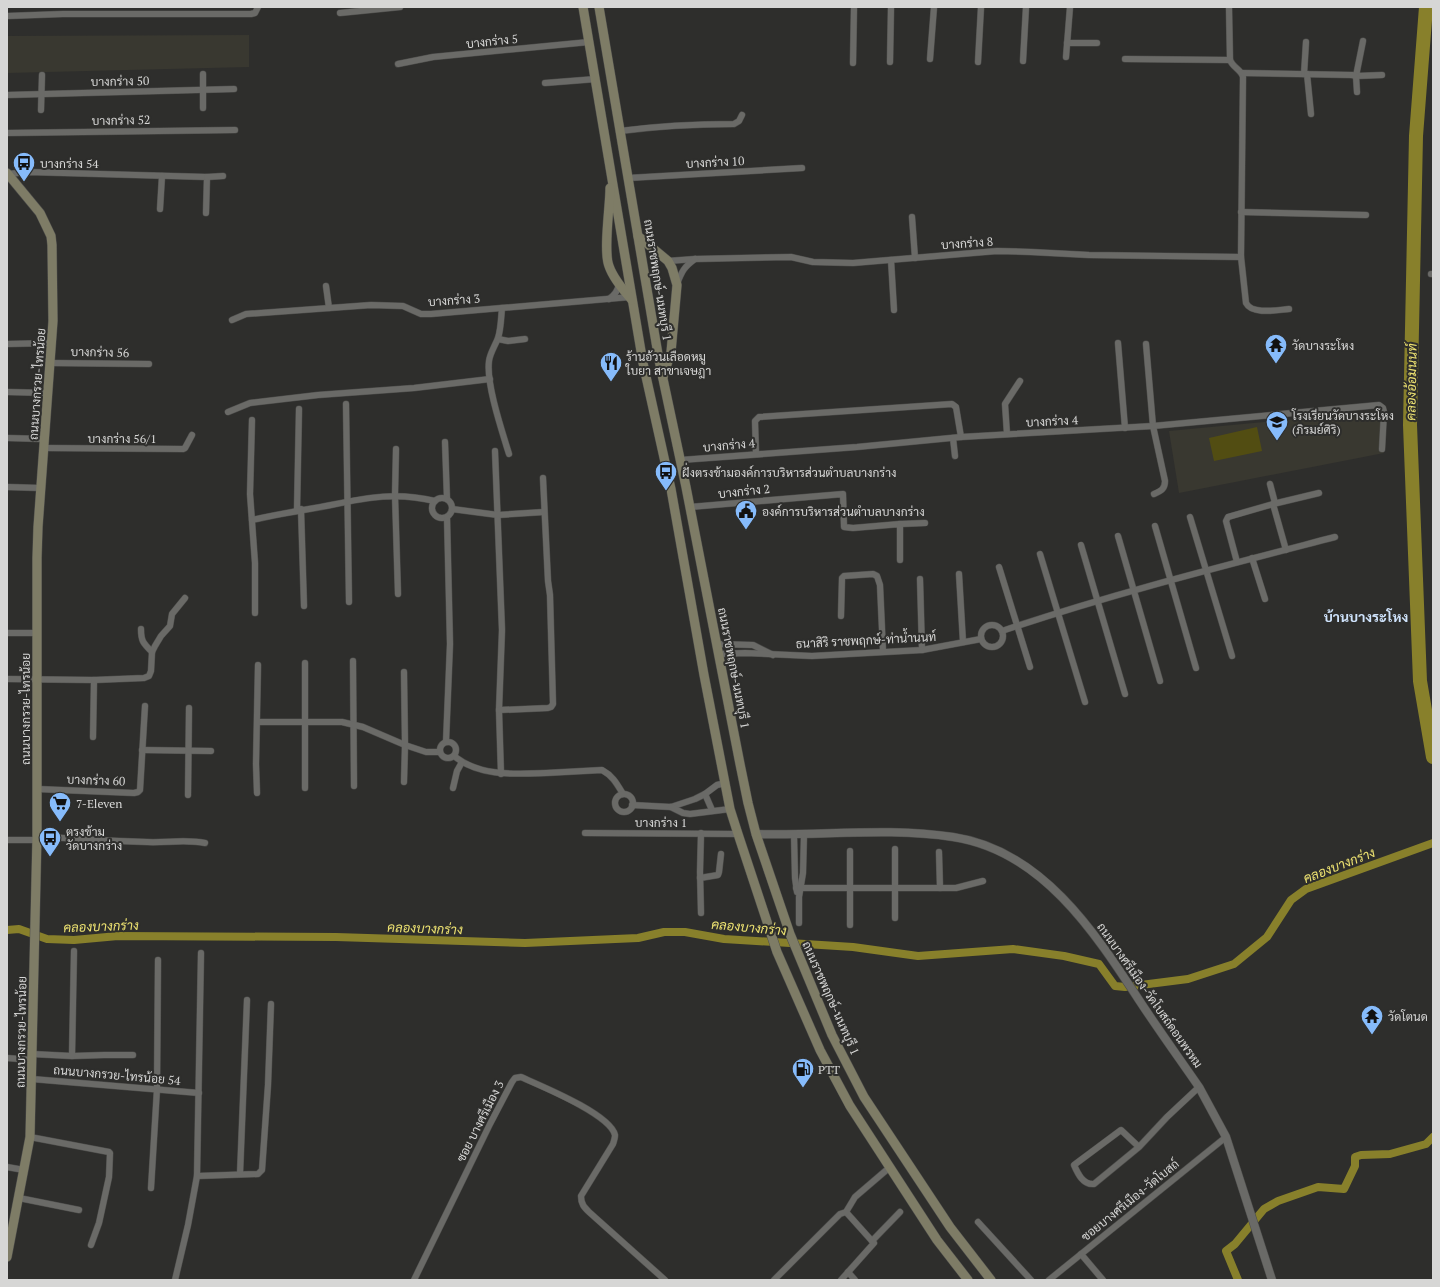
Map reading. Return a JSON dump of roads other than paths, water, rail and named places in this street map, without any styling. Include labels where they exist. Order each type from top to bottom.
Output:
[{"type":"main road","points":[[583,7],[631,299],[643,363],[671,489],[730,809],[777,952],[820,1050],[850,1106],[937,1240],[968,1280]]},
{"type":"main road","name":"ถนนราชพฤกษ์-นนทบุรี 1","points":[[599,7],[662,377],[681,460],[747,797],[756,834],[798,955],[832,1035],[864,1097],[950,1227],[991,1280]]},
{"type":"main road","points":[[611,170],[606,252],[609,266],[631,299]]},
{"type":"main road","name":"ถนนบางกรวย-ไทรน้อย","points":[[7,1257],[30,1137],[37,838],[37,550],[53,321],[51,236],[40,213],[8,174]]},
{"type":"main road","points":[[638,236],[668,261],[672,268],[677,285],[673,343],[662,377]]},
{"type":"street","points":[[7,16],[63,14],[246,14],[254,13],[258,7]]},
{"type":"street","points":[[340,13],[400,7]]},
{"type":"street","points":[[853,63],[854,7]]},
{"type":"street","points":[[890,62],[891,7]]},
{"type":"street","points":[[930,59],[934,7]]},
{"type":"street","points":[[978,62],[981,7]]},
{"type":"street","points":[[1023,61],[1026,7]]},
{"type":"street","points":[[1066,57],[1070,7]]},
{"type":"street","points":[[1229,7],[1230,60],[1232,65],[1242,73],[1356,76],[1382,74]]},
{"type":"street","points":[[1357,92],[1356,76],[1363,41]]},
{"type":"street","name":"บางกร่าง 5","points":[[398,64],[433,57],[589,42]]},
{"type":"street","points":[[1306,42],[1306,74],[1311,114]]},
{"type":"street","points":[[1067,43],[1097,43]]},
{"type":"street","points":[[1125,59],[1230,60]]},
{"type":"street","points":[[1242,73],[1241,257],[1248,306],[1257,310],[1289,309]]},
{"type":"street","points":[[203,74],[203,108]]},
{"type":"street","points":[[42,75],[42,110]]},
{"type":"street","points":[[545,83],[596,79]]},
{"type":"street","name":"บางกร่าง 50","points":[[7,95],[234,89]]},
{"type":"street","points":[[620,131],[677,125],[734,124],[739,122],[742,115]]},
{"type":"street","name":"บางกร่าง 52","points":[[7,133],[235,130]]},
{"type":"street","name":"บางกร่าง 10","points":[[628,178],[802,168]]},
{"type":"street","points":[[8,174],[28,172],[162,176],[223,176]]},
{"type":"street","points":[[160,209],[162,176]]},
{"type":"street","points":[[206,213],[207,176]]},
{"type":"street","points":[[1241,212],[1366,215]]},
{"type":"street","points":[[912,217],[915,258]]},
{"type":"street","name":"บางกร่าง 8","points":[[668,261],[695,258],[791,257],[813,262],[835,263],[997,251],[1089,255],[1241,257]]},
{"type":"street","points":[[677,285],[681,272],[686,265],[695,258]]},
{"type":"street","points":[[891,260],[894,310]]},
{"type":"street","points":[[609,299],[615,295],[620,284]]},
{"type":"street","points":[[326,286],[329,308]]},
{"type":"street","name":"บางกร่าง 3","points":[[232,320],[246,314],[371,305],[395,306],[408,308],[421,314],[431,314],[609,299],[631,299]]},
{"type":"street","points":[[502,308],[500,332],[491,352],[489,362],[490,379],[497,412],[509,454]]},
{"type":"street","points":[[498,339],[508,341],[525,340]]},
{"type":"street","points":[[7,344],[51,343]]},
{"type":"street","points":[[1118,343],[1125,428]]},
{"type":"street","points":[[1146,344],[1153,426],[1165,482],[1164,488],[1154,494]]},
{"type":"street","name":"บางกร่าง 56","points":[[50,363],[150,364]]},
{"type":"street","points":[[228,412],[250,403],[318,395],[414,388],[490,379]]},
{"type":"street","points":[[1007,434],[1005,404],[1020,381]]},
{"type":"street","points":[[7,392],[48,393]]},
{"type":"street","points":[[346,404],[349,602]]},
{"type":"street","points":[[756,454],[755,421],[759,417],[952,404],[956,407],[961,437]]},
{"type":"street","name":"บางกร่าง 4","points":[[681,460],[857,447],[961,437],[1153,426],[1379,405],[1383,408],[1384,412],[1382,449]]},
{"type":"street","points":[[300,409],[299,510],[304,606]]},
{"type":"street","points":[[252,420],[250,494],[256,563],[255,613]]},
{"type":"street","name":"บางกร่าง 56/1","points":[[44,443],[183,449],[192,435]]},
{"type":"street","points":[[7,438],[44,443]]},
{"type":"street","points":[[953,438],[955,456]]},
{"type":"street","points":[[435,501],[432,510],[434,514],[442,518],[450,515],[452,505],[447,499],[444,442]]},
{"type":"street","points":[[396,449],[395,495],[398,594]]},
{"type":"street","points":[[495,451],[502,630],[499,710],[502,774]]},
{"type":"street","points":[[499,710],[548,708],[552,707],[553,704],[550,595],[543,478]]},
{"type":"street","points":[[1270,484],[1286,550]]},
{"type":"street","points":[[7,488],[41,488]]},
{"type":"street","points":[[1237,562],[1226,521],[1228,517],[1319,493]]},
{"type":"street","name":"บางกร่าง 2","points":[[690,508],[843,494],[844,527],[853,528],[900,524]]},
{"type":"street","points":[[252,520],[348,501],[395,495],[435,501],[439,499],[447,499]]},
{"type":"street","points":[[452,509],[498,515],[544,512]]},
{"type":"street","points":[[446,742],[450,644],[447,517]]},
{"type":"street","points":[[1190,517],[1232,656]]},
{"type":"street","points":[[900,560],[900,524],[925,523]]},
{"type":"street","points":[[1155,526],[1196,668]]},
{"type":"street","points":[[1118,536],[1160,681]]},
{"type":"street","points":[[1002,631],[1170,580],[1335,537]]},
{"type":"street","points":[[1081,545],[1125,694]]},
{"type":"street","points":[[1040,554],[1085,702]]},
{"type":"street","points":[[1252,558],[1265,599]]},
{"type":"street","points":[[999,567],[1030,667]]},
{"type":"street","points":[[841,616],[842,578],[844,576],[874,574],[877,576],[880,585],[883,651]]},
{"type":"street","points":[[959,574],[963,642]]},
{"type":"street","points":[[920,579],[922,650]]},
{"type":"street","points":[[7,679],[128,680],[147,677],[151,671],[152,652],[161,636],[170,626],[172,614],[185,598]]},
{"type":"street","points":[[988,625],[996,625],[1002,631],[1001,641],[996,646],[989,646],[981,639],[982,631],[988,625]]},
{"type":"street","points":[[141,629],[141,638],[143,643],[152,652]]},
{"type":"street","points":[[7,633],[37,633]]},
{"type":"street","name":"ธนาสิริ ราชพฤกษ์-ท่าน้ำนนท์","points":[[719,654],[745,653],[812,656],[922,650],[981,639]]},
{"type":"street","points":[[717,644],[753,645],[775,655]]},
{"type":"street","points":[[353,661],[354,786]]},
{"type":"street","points":[[305,664],[305,788]]},
{"type":"street","points":[[257,793],[256,764],[258,665]]},
{"type":"street","points":[[404,672],[404,782]]},
{"type":"street","points":[[93,737],[94,680]]},
{"type":"street","name":"บางกร่าง 60","points":[[37,789],[137,793],[140,790],[144,706]]},
{"type":"street","points":[[188,795],[189,708]]},
{"type":"street","points":[[258,722],[342,722],[353,724],[426,752],[440,752]]},
{"type":"street","points":[[446,742],[451,742],[455,746],[456,752],[454,756],[448,758],[442,756],[440,752],[441,746],[446,742]]},
{"type":"street","points":[[142,750],[211,751]]},
{"type":"street","points":[[454,756],[462,762],[481,769],[502,774],[602,770],[614,778],[623,794],[630,797],[632,805]]},
{"type":"street","points":[[453,788],[457,771],[462,762]]},
{"type":"street","points":[[671,807],[705,794],[718,785],[725,783]]},
{"type":"street","points":[[623,794],[618,796],[615,801],[617,809],[622,812],[627,811],[632,805]]},
{"type":"street","points":[[705,794],[712,810]]},
{"type":"street","points":[[632,805],[671,807],[683,813],[690,814],[712,810],[730,809]]},
{"type":"street","name":"ถนนบางศรีเมือง-วัดโบสถ์ดอนพรหม","points":[[756,834],[804,834],[835,832],[923,833],[954,837],[976,842],[998,851],[1017,861],[1048,883],[1092,932],[1199,1087],[1226,1137],[1272,1280]]},
{"type":"street","name":"บางกร่าง 1","points":[[585,833],[738,834]]},
{"type":"street","points":[[701,833],[701,913]]},
{"type":"street","points":[[794,834],[799,888],[799,923]]},
{"type":"street","points":[[799,888],[804,834]]},
{"type":"street","points":[[7,840],[37,838],[166,843],[197,841],[205,843]]},
{"type":"street","points":[[895,849],[895,918]]},
{"type":"street","points":[[850,851],[850,925]]},
{"type":"street","points":[[939,852],[940,888]]},
{"type":"street","points":[[700,878],[718,875],[721,854]]},
{"type":"street","points":[[799,888],[956,888],[983,881]]},
{"type":"street","points":[[72,1056],[74,951]]},
{"type":"street","points":[[175,1280],[188,1225],[197,1176],[201,953]]},
{"type":"street","points":[[151,1188],[157,1089],[158,960]]},
{"type":"street","points":[[240,1174],[247,1000]]},
{"type":"street","points":[[197,1176],[258,1174],[262,1170],[268,1085],[271,1004]]},
{"type":"street","points":[[7,1058],[104,1054],[133,1055]]},
{"type":"street","name":"ซอย บางศรีเมือง 3","points":[[414,1280],[497,1110],[515,1078],[522,1077],[576,1102],[598,1116],[612,1129],[615,1134],[613,1144],[581,1196],[581,1202],[589,1212],[665,1280]]},
{"type":"street","name":"ถนนบางกรวย-ไทรน้อย 54","points":[[32,1079],[199,1092]]},
{"type":"street","points":[[1139,1146],[1121,1130],[1074,1165],[1081,1178],[1092,1184],[1139,1146],[1199,1087]]},
{"type":"street","points":[[30,1137],[110,1153],[109,1177],[99,1223],[91,1245]]},
{"type":"street","name":"ซอยบางศรีเมือง-วัดโบสถ์","points":[[1049,1280],[1226,1137]]},
{"type":"street","points":[[774,1280],[840,1214],[846,1212],[855,1197],[890,1167]]},
{"type":"street","points":[[7,1168],[24,1170]]},
{"type":"street","points":[[19,1198],[79,1210]]},
{"type":"street","points":[[846,1212],[872,1242]]},
{"type":"street","points":[[840,1280],[900,1212]]},
{"type":"street","points":[[978,1222],[1031,1280]]},
{"type":"street","points":[[1081,1254],[1103,1280]]},
{"type":"street","points":[[848,1272],[855,1280]]},
{"type":"waterway","name":"คลองอ้อมนนท์","points":[[1426,7],[1416,136],[1410,425],[1420,681],[1433,757]]},
{"type":"waterway","name":"คลองบางกร่าง","points":[[7,930],[19,929],[47,939],[74,940],[118,936],[336,937],[525,943],[638,938],[664,932],[685,932],[724,939],[853,947],[918,956],[1013,949],[1064,956],[1099,964],[1115,986],[1125,987],[1188,979],[1234,964],[1267,937],[1291,900],[1306,889],[1433,843]]},
{"type":"waterway","points":[[1238,1280],[1226,1251],[1235,1244],[1264,1209],[1278,1201],[1318,1187],[1344,1189],[1355,1166],[1355,1157],[1361,1155],[1390,1154],[1426,1144],[1433,1137]]},
{"type":"place","name":"บางกร่าง 54","points":[[24,182]]},
{"type":"place","name":"วัดบางระโหง","points":[[1276,364]]},
{"type":"place","name":"ร้านอ้วนเลือดหมู ใบยา สาขาเจษฎา","points":[[611,382]]},
{"type":"place","name":"โรงเรียนวัดบางระโหง (ภิรมย์ศิริ)","points":[[1277,442]]},
{"type":"place","name":"ฝั่งตรงข้ามองค์การบริหารส่วนตำบลบางกร่าง","points":[[666,492]]},
{"type":"place","name":"องค์การบริหารส่วนตำบลบางกร่าง","points":[[746,530]]},
{"type":"place","name":"7-Eleven","points":[[60,822]]},
{"type":"place","name":"ตรงข้าม วัดบางกร่าง","points":[[50,858]]},
{"type":"place","name":"วัดโตนด","points":[[1372,1036]]},
{"type":"place","name":"PTT","points":[[803,1088]]},
{"type":"district","name":"บ้านบางระโหง","points":[[1366,616]]}]
